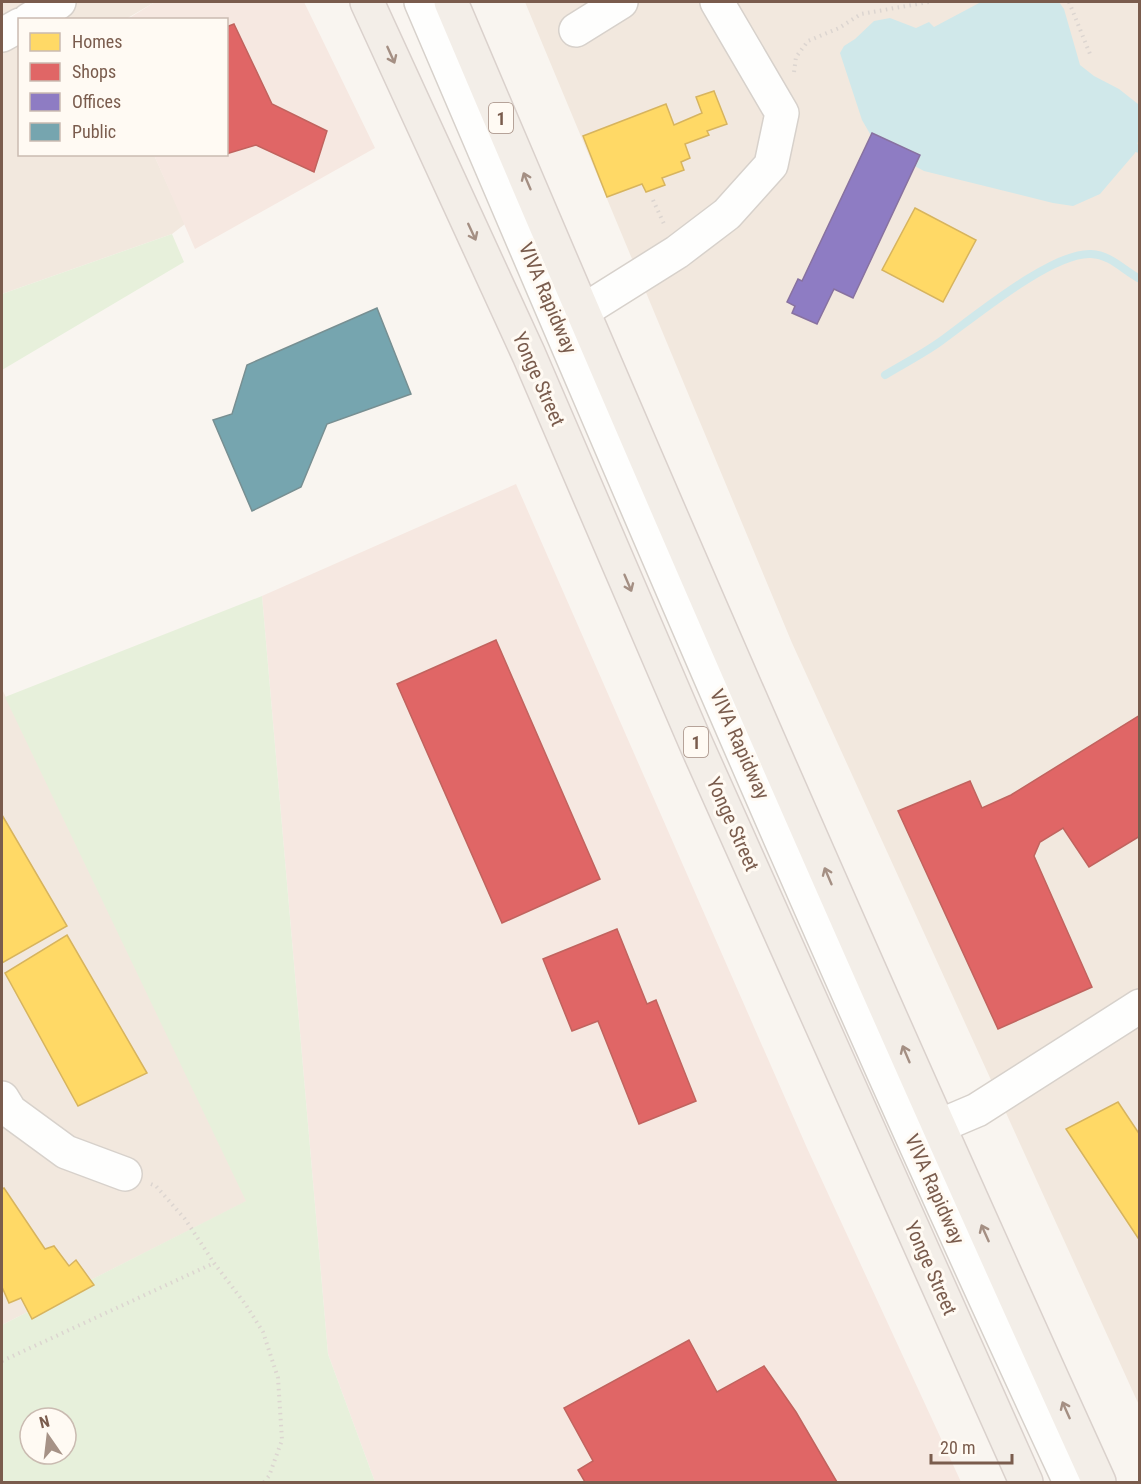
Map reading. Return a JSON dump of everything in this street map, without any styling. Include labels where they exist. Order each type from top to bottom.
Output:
[{"type":"main road","name":"Yonge Street","points":[[367,2],[538,376],[697,746],[1026,1482]]},
{"type":"main road","name":"1","points":[[451,2],[937,1127],[1098,1482]]},
{"type":"street","points":[[31,18],[59,2]]},
{"type":"street","name":"VIVA Rapidway","points":[[400,2],[546,343],[975,1326],[1046,1482]]},
{"type":"street","name":"VIVA Rapidway","points":[[421,2],[697,647],[944,1210],[1070,1482]]},
{"type":"street","points":[[576,30],[621,2]]},
{"type":"street","points":[[583,311],[678,252],[727,214],[771,165],[782,113],[717,2]]},
{"type":"street","points":[[2,35],[18,26]]},
{"type":"street","points":[[937,1127],[977,1110],[1140,1006]]},
{"type":"street","points":[[2,1098],[10,1111],[66,1152],[125,1174]]},
{"type":"path","points":[[776,102],[791,87],[796,57],[808,41],[839,28],[861,14],[929,2]]},
{"type":"path","points":[[1070,2],[1090,54]]},
{"type":"path","points":[[125,1174],[156,1186],[185,1219],[263,1332],[278,1378],[282,1440],[269,1476],[264,1482]]},
{"type":"path","points":[[2,1361],[214,1263]]},
{"type":"shaded area","points":[[2,2],[155,2],[128,18],[18,18],[18,156],[154,156],[185,224],[172,234],[2,294]]},
{"type":"shaded area","points":[[155,2],[304,2],[375,148],[195,249],[154,156],[228,156],[228,18],[129,18]]},
{"type":"shaded area","points":[[525,2],[1139,2],[1139,1405],[792,643]]},
{"type":"shaded area","points":[[516,484],[807,1148],[961,1482],[375,1482],[328,1354],[262,596]]},
{"type":"shaded area","points":[[2,689],[247,1201],[2,1325]]},
{"type":"green space","points":[[172,234],[184,262],[2,370],[2,294]]},
{"type":"green space","points":[[262,596],[328,1354],[375,1482],[2,1482],[2,1325],[246,1201],[5,697]]},
{"type":"water","points":[[981,2],[1059,2],[1064,9],[1080,65],[1094,76],[1119,89],[1138,104],[1140,134],[1135,153],[1100,194],[1073,206],[1053,203],[924,171],[877,146],[862,120],[840,53],[844,46],[874,21],[890,18],[916,28],[929,22],[934,27]]},
{"type":"building: Homes","points":[[714,91],[727,124],[707,131],[709,135],[685,144],[690,158],[681,162],[684,170],[662,178],[665,185],[646,192],[642,184],[607,197],[583,136],[666,104],[674,125],[702,113],[696,97]]},
{"type":"building: Homes","points":[[915,208],[976,240],[943,302],[882,270]]},
{"type":"building: Homes","points":[[2,815],[67,926],[2,963]]},
{"type":"building: Homes","points":[[67,935],[147,1073],[78,1106],[5,973]]},
{"type":"building: Homes","points":[[1118,1102],[1140,1135],[1140,1241],[1066,1129]]},
{"type":"building: Homes","points":[[4,1188],[45,1249],[54,1246],[69,1266],[76,1260],[94,1285],[32,1319],[21,1298],[9,1303],[2,1287],[2,1189]]},
{"type":"building: Shops","points":[[234,24],[272,104],[327,131],[314,172],[256,145],[228,153],[228,26]]},
{"type":"building: Shops","points":[[496,640],[600,879],[502,923],[397,684]]},
{"type":"building: Shops","points":[[1140,715],[1140,836],[1089,867],[1063,828],[1040,842],[1034,856],[1092,987],[998,1029],[898,811],[970,781],[982,808],[1011,795]]},
{"type":"building: Shops","points":[[617,929],[647,1004],[656,1000],[696,1101],[639,1124],[598,1021],[572,1031],[543,959]]},
{"type":"building: Shops","points":[[689,1340],[717,1392],[764,1366],[796,1412],[837,1482],[585,1482],[578,1470],[593,1461],[564,1408]]},
{"type":"building: Offices","points":[[872,133],[920,155],[853,298],[834,289],[817,324],[792,313],[795,306],[787,302],[798,279],[802,281]]},
{"type":"building: Public","points":[[377,308],[411,394],[327,424],[301,487],[252,511],[213,420],[232,414],[247,365]]},
{"type":"waterway","points":[[1136,148],[1140,149]]},
{"type":"waterway","points":[[885,375],[934,346],[1013,288],[1075,256],[1091,254],[1105,257],[1140,279]]}]
